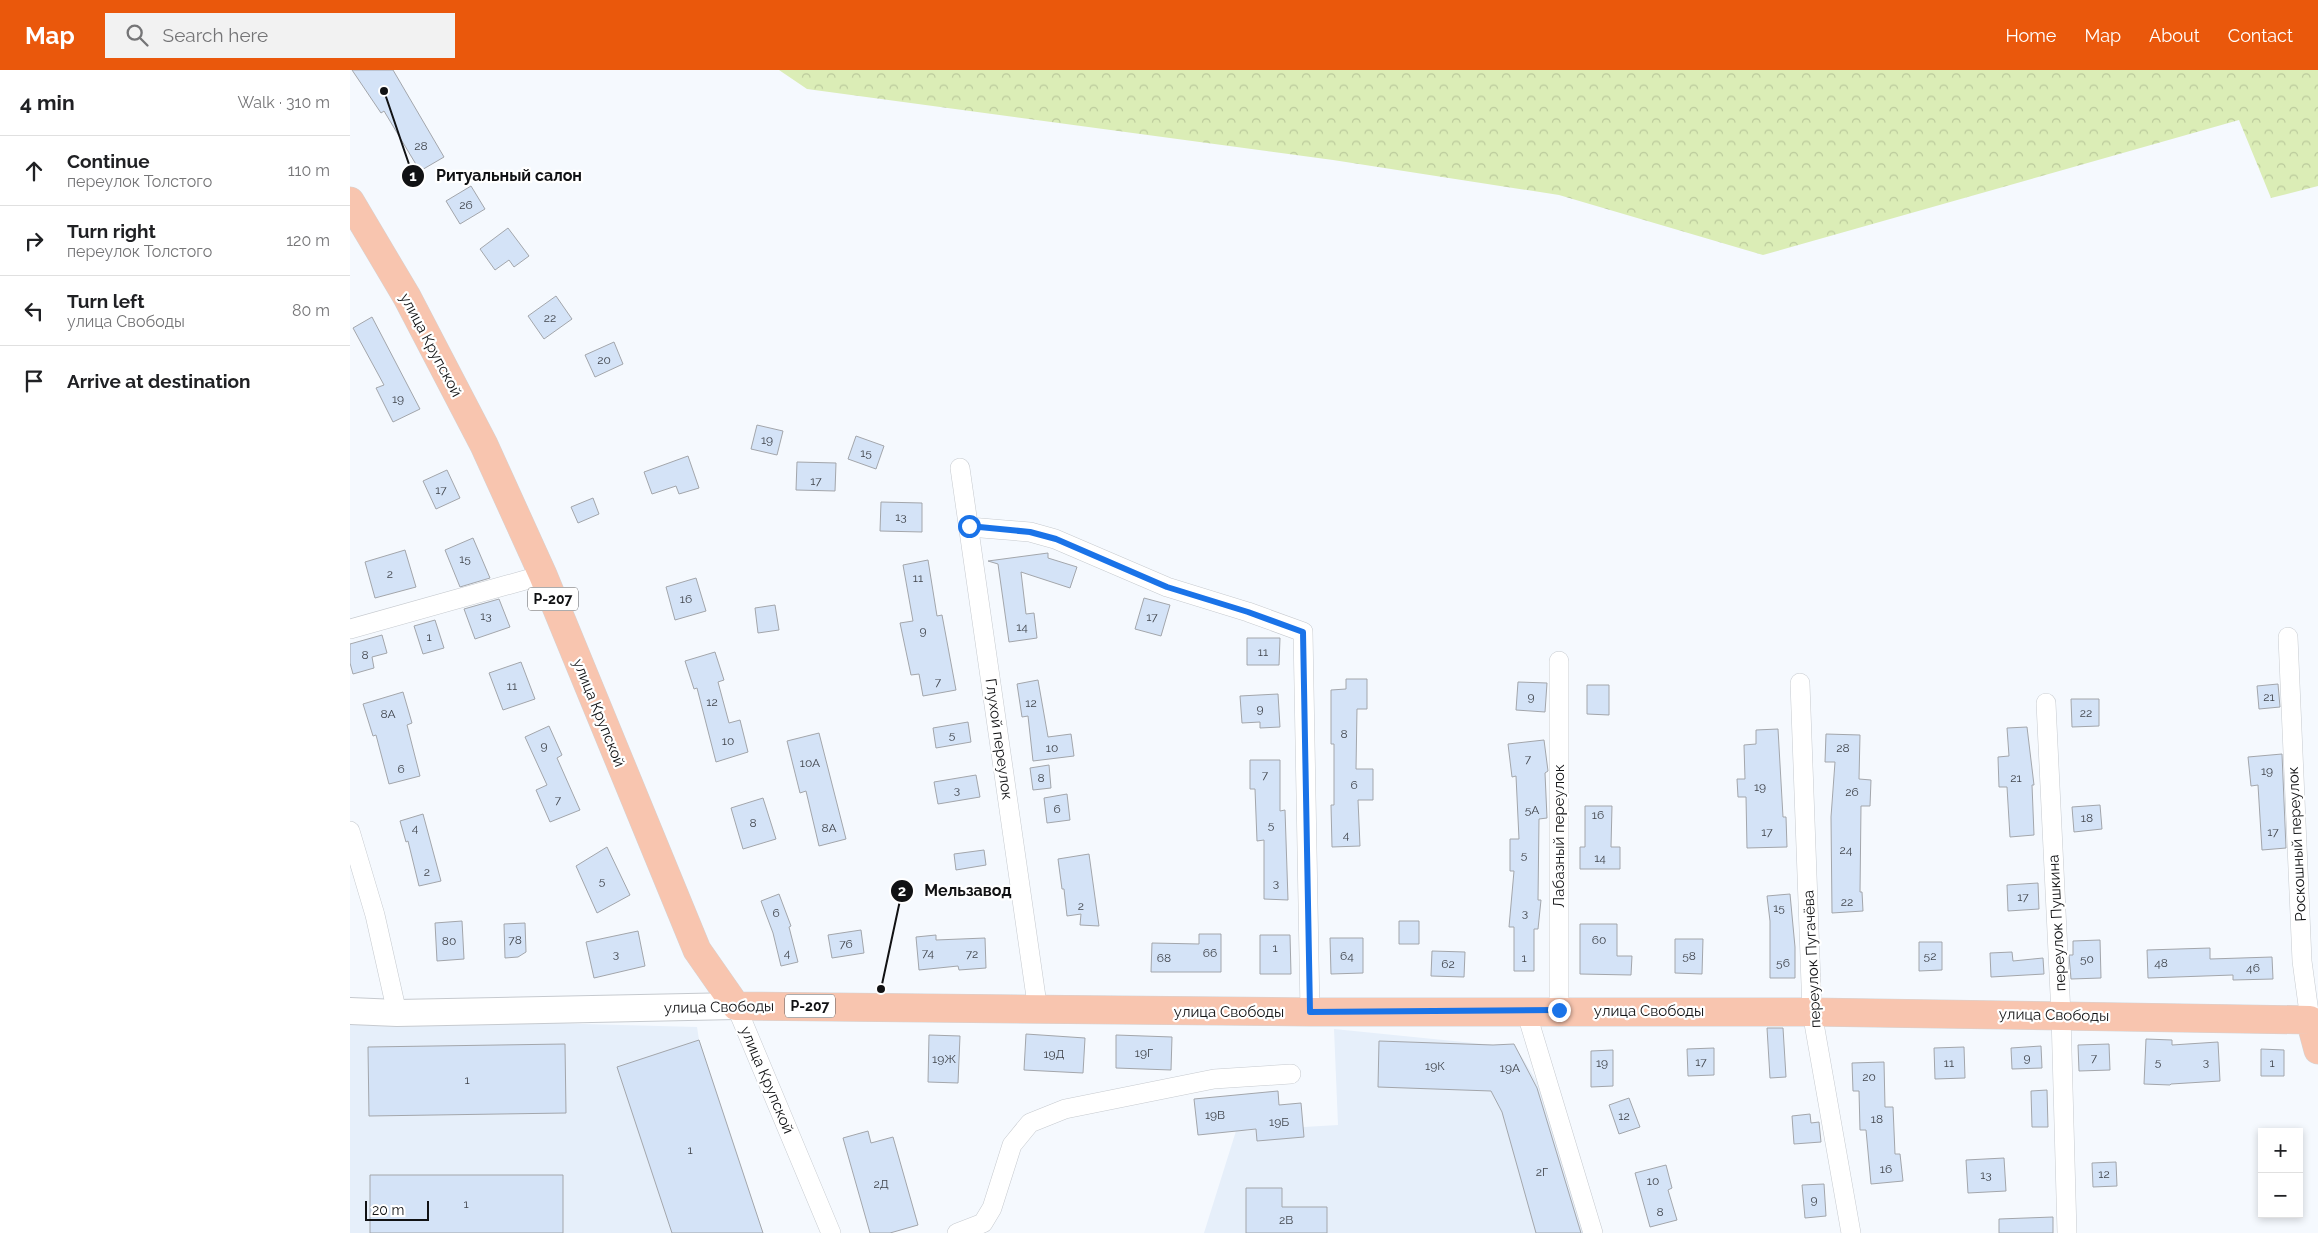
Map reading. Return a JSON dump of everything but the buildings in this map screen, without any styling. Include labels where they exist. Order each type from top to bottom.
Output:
[{"type":"main road","name":"улица Крупской","points":[[350,201],[407,297],[484,445],[543,575],[697,950],[736,1006]]},
{"type":"main road","name":"улица Свободы","points":[[736,1006],[1038,1011],[1310,1012],[1559,1010],[1812,1012],[2314,1020]]},
{"type":"main road","name":"Роскошный переулок","points":[[2314,1020],[2318,1050]]},
{"type":"street","name":"Глухой переулок","points":[[960,468],[1038,1011]]},
{"type":"street","points":[[969,526],[1030,532],[1056,539],[1167,587],[1248,612],[1303,632],[1310,1012]]},
{"type":"street","points":[[350,629],[543,575]]},
{"type":"street","name":"Роскошный переулок","points":[[2288,637],[2302,961],[2314,1020]]},
{"type":"street","name":"Лабазный переулок","points":[[1559,661],[1559,1010]]},
{"type":"street","name":"переулок Пугачёва","points":[[1800,683],[1812,1012],[1851,1233]]},
{"type":"street","name":"переулок Пушкина","points":[[2046,703],[2061,1015],[2067,1233]]},
{"type":"street","points":[[350,831],[375,915],[397,1013]]},
{"type":"street","name":"улица Свободы","points":[[350,1011],[397,1013],[736,1006]]},
{"type":"street","name":"улица Крупской","points":[[736,1006],[830,1233]]},
{"type":"street","points":[[1526,1011],[1593,1233]]},
{"type":"street","points":[[957,1233],[983,1223],[992,1208],[1012,1145],[1030,1123],[1065,1108],[1214,1079],[1291,1074]]},
{"type":"shaded area","points":[[350,1018],[697,1027],[699,1040],[763,1233],[350,1233]]},
{"type":"shaded area","points":[[1334,1029],[1493,1045],[1514,1044],[1548,1100],[1588,1233],[1204,1233],[1236,1131],[1338,1125]]},
{"type":"green space","points":[[779,70],[2318,70],[2318,186],[2271,198],[2239,120],[1763,255],[1559,195],[1333,160],[807,89]]},
{"type":"place","name":"Ритуальный салон","points":[[384,91]]},
{"type":"place","name":"Мельзавод","points":[[881,989]]},
{"type":"route","points":[[969,526],[1030,532],[1056,539],[1167,587],[1248,612],[1303,632],[1310,1012],[1559,1010]]}]
